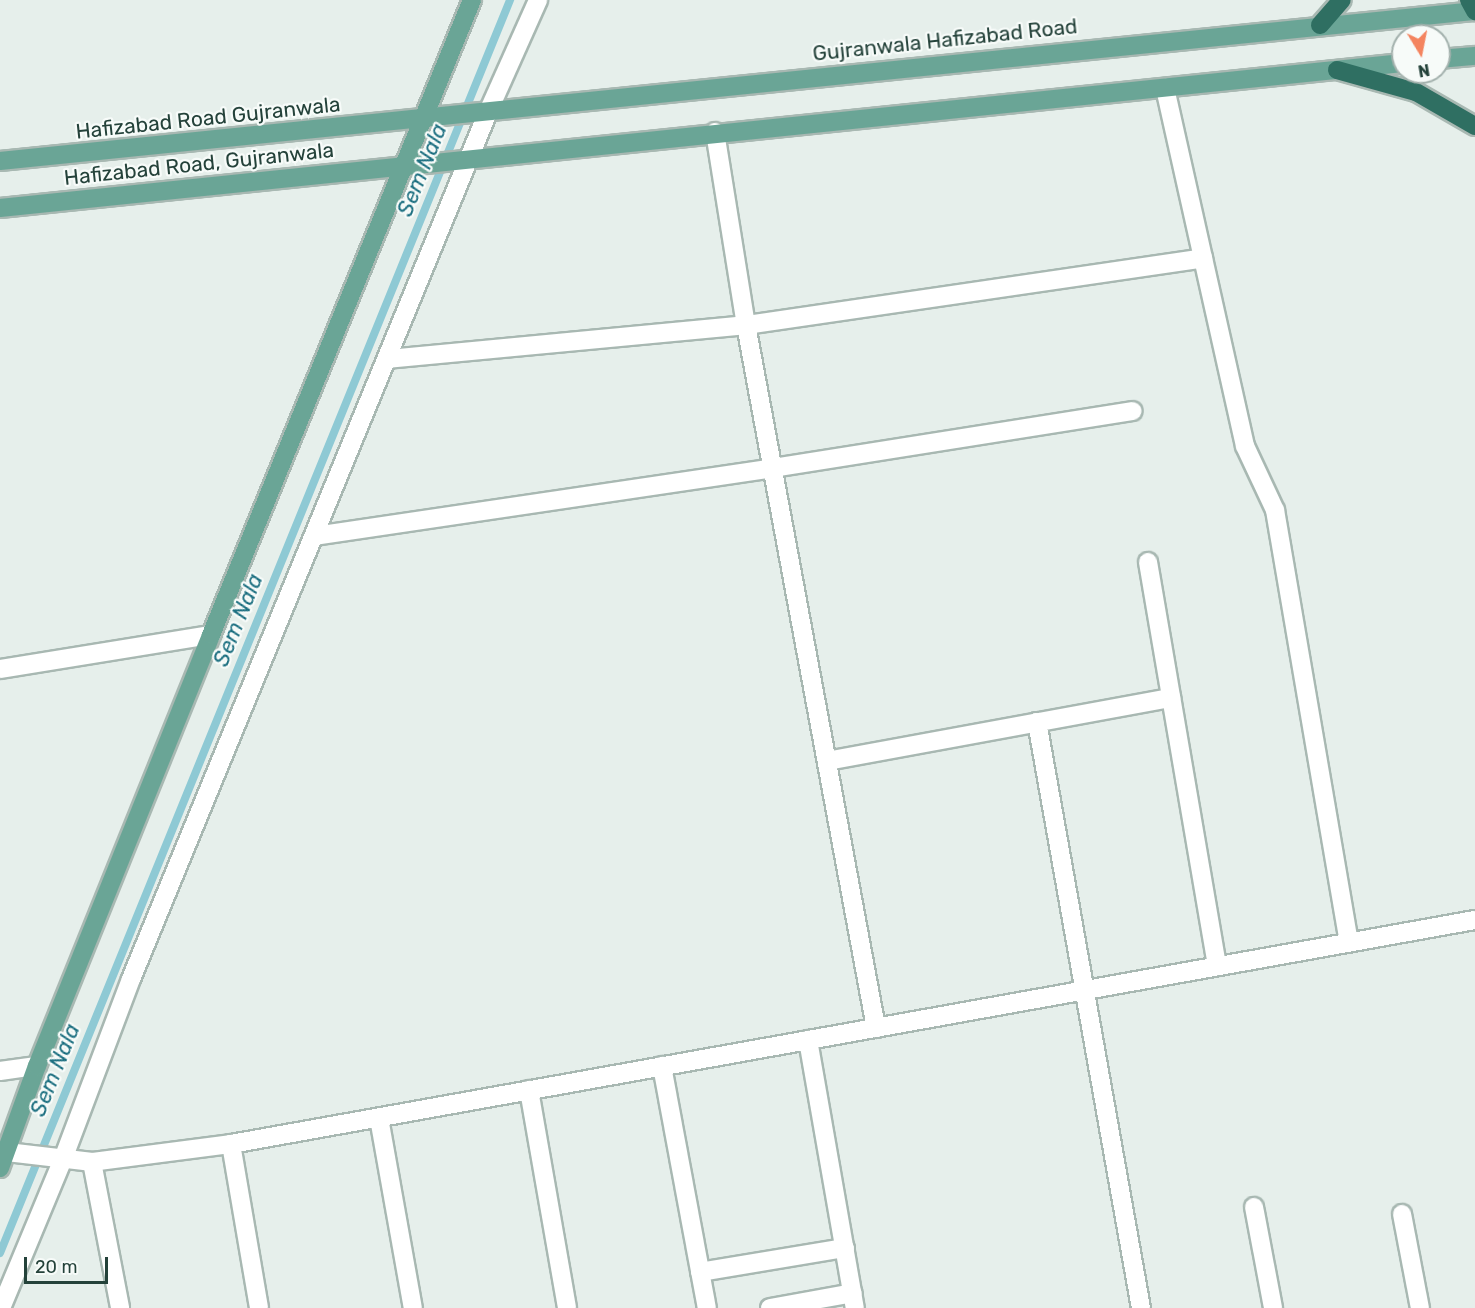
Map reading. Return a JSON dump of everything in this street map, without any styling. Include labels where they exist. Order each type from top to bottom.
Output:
[{"type":"highway","points":[[1320,25],[1342,0]]},
{"type":"highway","points":[[1468,0],[1475,11]]},
{"type":"highway","points":[[1337,70],[1416,92],[1475,126]]},
{"type":"main road","points":[[3,1160],[37,1066],[211,635],[421,119],[472,0]]},
{"type":"main road","name":"Gujranwala Hafizabad Road","points":[[421,119],[711,87],[1475,11]]},
{"type":"main road","points":[[1451,58],[1475,56]]},
{"type":"main road","points":[[402,166],[1391,64]]},
{"type":"main road","name":"Hafizabad Road Gujranwala","points":[[0,161],[421,119]]},
{"type":"main road","name":"Hafizabad Road, Gujranwala","points":[[0,208],[402,166]]},
{"type":"street","points":[[2,1308],[63,1159],[131,979],[488,112],[538,0]]},
{"type":"street","points":[[1166,88],[1245,446],[1275,510],[1349,942]]},
{"type":"street","points":[[715,132],[746,325],[876,1028]]},
{"type":"street","points":[[387,359],[746,325],[1203,258]]},
{"type":"street","points":[[314,536],[772,468],[1133,411]]},
{"type":"street","points":[[1148,562],[1217,966]]},
{"type":"street","points":[[0,669],[211,635]]},
{"type":"street","points":[[827,761],[1171,698]]},
{"type":"street","points":[[1037,722],[1141,1308]]},
{"type":"street","points":[[3,1160],[63,1159],[92,1162],[231,1144],[1475,920]]},
{"type":"street","points":[[770,1308],[854,1301],[808,1040]]},
{"type":"street","points":[[0,1071],[37,1066]]},
{"type":"street","points":[[662,1066],[707,1308]]},
{"type":"street","points":[[529,1090],[567,1308]]},
{"type":"street","points":[[379,1118],[413,1308]]},
{"type":"street","points":[[231,1144],[260,1308]]},
{"type":"street","points":[[92,1162],[120,1308]]},
{"type":"street","points":[[1254,1207],[1273,1308]]},
{"type":"street","points":[[1402,1214],[1420,1308]]},
{"type":"street","points":[[700,1272],[844,1248]]},
{"type":"waterway","name":"Sem Nala","points":[[0,1253],[510,0]]}]
